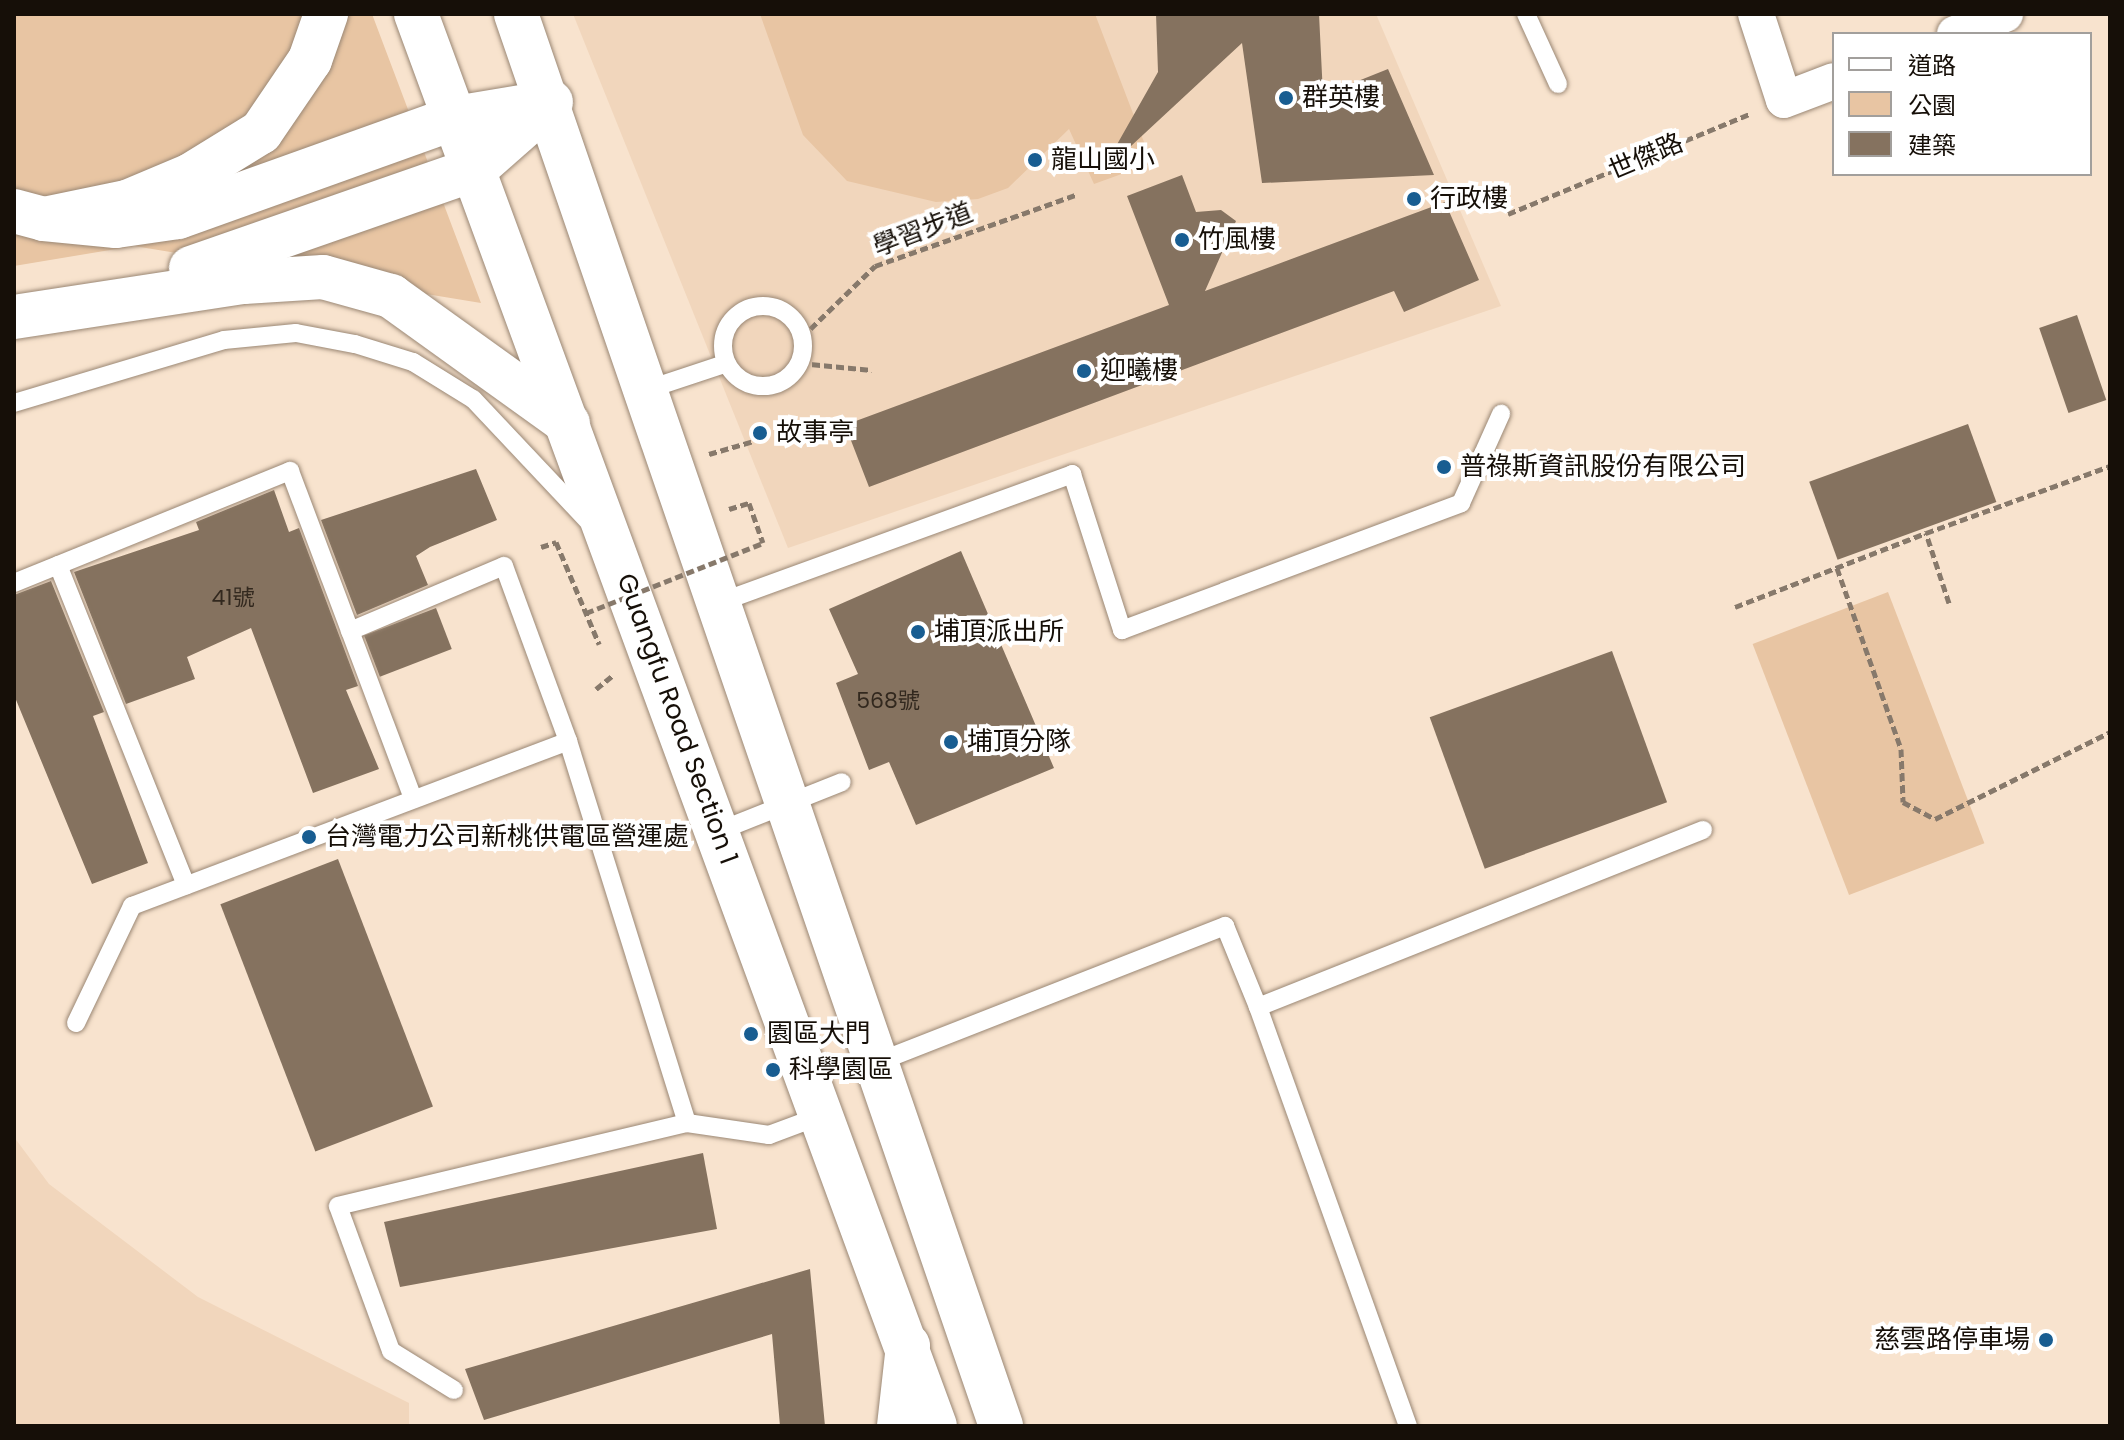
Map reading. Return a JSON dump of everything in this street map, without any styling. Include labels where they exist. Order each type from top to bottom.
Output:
[{"type":"main road","points":[[29,215],[127,202],[191,175],[261,132],[310,60],[326,14]]},
{"type":"main road","name":"Guangfu Road Section 1","points":[[416,14],[719,831],[935,1426]]},
{"type":"main road","points":[[516,14],[551,102],[646,390],[1001,1426]]},
{"type":"main road","points":[[29,215],[116,226],[178,217],[455,118],[551,102]]},
{"type":"main road","points":[[14,317],[232,256],[475,169],[551,102]]},
{"type":"main road","points":[[14,317],[244,282],[323,277],[391,296],[568,423]]},
{"type":"main road","points":[[899,1426],[908,1346]]},
{"type":"street","points":[[1756,14],[1784,100],[1832,82]]},
{"type":"street","points":[[1960,32],[2005,14]]},
{"type":"lane","points":[[1526,14],[1558,84]]},
{"type":"lane","points":[[750,308],[776,308],[802,337],[800,363],[771,386],[745,381],[727,363],[730,325],[750,308]]},
{"type":"lane","points":[[14,403],[24,394],[224,340],[296,333],[355,344],[413,362],[473,399],[616,553]]},
{"type":"lane","points":[[646,390],[727,363]]},
{"type":"lane","points":[[721,602],[1072,474],[1122,630],[1461,503],[1501,414]]},
{"type":"lane","points":[[14,583],[290,471],[413,799]]},
{"type":"lane","points":[[58,565],[186,885]]},
{"type":"lane","points":[[350,631],[504,566],[568,741],[687,1123]]},
{"type":"lane","points":[[76,1023],[132,906],[568,741]]},
{"type":"lane","points":[[719,831],[842,782]]},
{"type":"lane","points":[[1258,1007],[1703,830]]},
{"type":"lane","points":[[878,1062],[1225,926],[1258,1007],[1408,1426]]},
{"type":"lane","points":[[454,1390],[391,1351],[338,1206],[687,1123],[769,1135],[823,1115]]},
{"type":"path","name":"世傑路","points":[[1508,214],[1784,100]]},
{"type":"path","name":"學習步道","points":[[802,337],[875,266],[1078,194]]},
{"type":"path","points":[[800,363],[872,370]]},
{"type":"path","points":[[695,459],[754,441]]},
{"type":"path","points":[[1735,607],[2110,466]]},
{"type":"path","points":[[586,613],[763,543],[749,503],[724,510]]},
{"type":"path","points":[[1926,533],[1949,603]]},
{"type":"path","points":[[541,547],[556,542],[603,653]]},
{"type":"path","points":[[1837,568],[1901,749],[1903,802],[1935,819],[2110,732]]},
{"type":"path","points":[[596,689],[614,680],[608,666]]},
{"type":"shaded area","name":"龍山國小","points":[[573,14],[1376,14],[1501,306],[788,548]]},
{"type":"shaded area","points":[[14,1137],[49,1184],[198,1297],[409,1403],[409,1426],[14,1426]]},
{"type":"green space","points":[[14,14],[372,14],[481,303],[134,246],[14,266]]},
{"type":"green space","points":[[760,14],[1095,14],[1152,163],[1094,184],[1069,129],[1008,188],[978,199],[936,202],[847,181],[803,135]]},
{"type":"green space","points":[[1888,592],[1984,843],[1849,895],[1753,644]]},
{"type":"building","points":[[1156,14],[1319,14],[1323,95],[1388,69],[1434,175],[1262,183],[1242,43],[1117,159],[1111,155],[1158,72]]},
{"type":"building","name":"迎曦樓","points":[[1182,175],[1196,212],[1221,210],[1236,221],[1205,291],[1445,202],[1479,280],[1404,312],[1394,291],[869,487],[845,425],[1169,305],[1127,196]]},
{"type":"building","points":[[2077,315],[2106,400],[2068,413],[2039,328]]},
{"type":"building","points":[[1968,424],[1996,502],[1838,560],[1809,482]]},
{"type":"building","points":[[476,469],[497,520],[430,547],[416,556],[428,585],[357,615],[321,520]]},
{"type":"building","points":[[274,490],[289,532],[299,528],[358,686],[346,690],[379,769],[313,793],[251,628],[187,657],[195,679],[126,704],[74,572],[199,530],[196,522]]},
{"type":"building","points":[[961,551],[1054,768],[916,825],[889,762],[869,770],[836,683],[858,674],[829,609]]},
{"type":"building","points":[[51,581],[104,712],[93,716],[148,863],[92,884],[14,695],[14,595]]},
{"type":"building","points":[[436,608],[452,649],[380,677],[364,636]]},
{"type":"building","points":[[1612,651],[1667,802],[1485,869],[1430,717]]},
{"type":"building","points":[[338,859],[433,1106],[315,1152],[220,904]]},
{"type":"building","points":[[703,1153],[717,1229],[400,1287],[384,1222]]},
{"type":"building","points":[[810,1269],[825,1426],[780,1426],[772,1334],[484,1420],[465,1369]]},
{"type":"place","name":"群英樓","points":[[1286,98]]},
{"type":"place","name":"龍山國小","points":[[1035,160]]},
{"type":"place","name":"行政樓","points":[[1414,199]]},
{"type":"place","name":"竹風樓","points":[[1182,240]]},
{"type":"place","name":"迎曦樓","points":[[1084,371]]},
{"type":"place","name":"故事亭","points":[[760,433]]},
{"type":"place","name":"普祿斯資訊股份有限公司","points":[[1444,467]]},
{"type":"place","name":"埔頂派出所","points":[[918,632]]},
{"type":"place","name":"埔頂分隊","points":[[951,742]]},
{"type":"place","name":"台灣電力公司新桃供電區營運處","points":[[309,837]]},
{"type":"place","name":"園區大門","points":[[751,1034]]},
{"type":"place","name":"科學園區","points":[[773,1070]]},
{"type":"place","name":"慈雲路停車場","points":[[2046,1340]]}]
